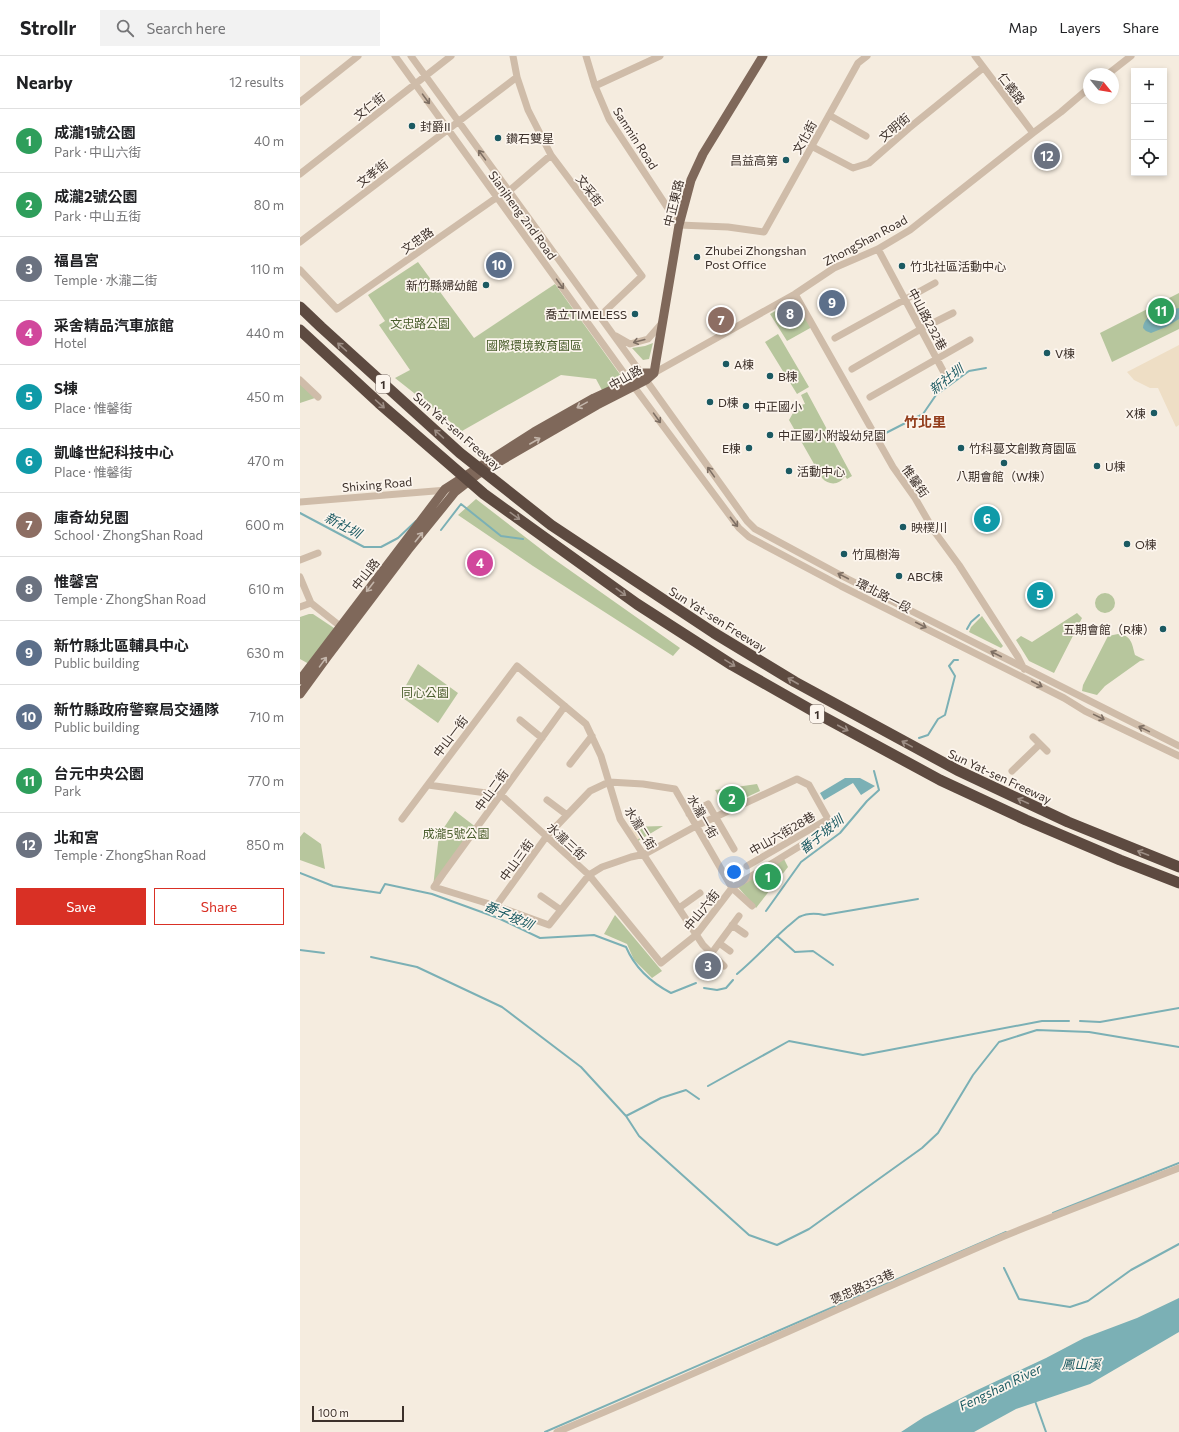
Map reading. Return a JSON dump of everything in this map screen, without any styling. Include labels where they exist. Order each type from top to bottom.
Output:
[{"type":"highway","name":"Sun Yat-sen Freeway","points":[[300,307],[468,459],[551,525],[646,590],[795,682],[957,770],[1068,822],[1179,867]]},
{"type":"highway","name":"1","points":[[300,330],[379,403],[484,494],[637,604],[732,665],[940,780],[1026,820],[1179,883]]},
{"type":"main road","name":"中正東路","points":[[654,373],[679,225],[691,180],[703,154],[763,56]]},
{"type":"main road","name":"中山路","points":[[300,680],[445,489],[534,432],[654,373]]},
{"type":"main road","name":"中山路","points":[[300,694],[408,550],[455,492],[478,474],[632,383]]},
{"type":"street","points":[[300,102],[358,56]]},
{"type":"street","name":"Sianjheng 2nd Road","points":[[395,56],[632,383]]},
{"type":"street","name":"Sianjheng 2nd Road","points":[[411,56],[644,377]]},
{"type":"street","name":"文仁街","points":[[300,174],[451,56]]},
{"type":"street","name":"文采街","points":[[513,56],[517,77],[528,110],[551,155],[642,276],[600,316]]},
{"type":"street","name":"Sanmin Road","points":[[586,56],[595,86],[609,119],[679,225]]},
{"type":"street","points":[[595,86],[660,56]]},
{"type":"street","name":"文化街","points":[[679,225],[728,227],[764,232],[858,63],[867,56]]},
{"type":"street","name":"仁義路","points":[[975,56],[1033,133]]},
{"type":"street","points":[[1116,68],[1131,56]]},
{"type":"street","name":"文明街","points":[[811,146],[853,168],[869,162],[984,68]]},
{"type":"street","name":"文孝街","points":[[300,242],[517,77]]},
{"type":"street","name":"ZhongShan Road","points":[[654,373],[795,294],[834,268],[878,249],[910,230],[1083,93]]},
{"type":"street","points":[[829,115],[866,136]]},
{"type":"street","name":"文忠路","points":[[300,270],[337,309],[509,191],[551,155]]},
{"type":"street","name":"中山路232巷","points":[[878,249],[948,380]]},
{"type":"street","points":[[835,338],[936,284]]},
{"type":"street","name":"惟馨街","points":[[795,294],[892,468],[915,498],[934,530],[959,565],[1024,668]]},
{"type":"street","points":[[852,369],[921,329],[953,313]]},
{"type":"street","points":[[612,334],[630,344],[648,339],[662,323]]},
{"type":"street","points":[[870,397],[970,340]]},
{"type":"street","name":"環北路一段","points":[[644,377],[738,510],[755,529],[846,578],[1179,746]]},
{"type":"street","points":[[300,380],[318,397]]},
{"type":"street","name":"環北路一段","points":[[632,383],[730,517],[749,537],[841,586],[1179,756]]},
{"type":"street","name":"Shixing Road","points":[[300,502],[445,489],[455,492]]},
{"type":"street","points":[[300,560],[318,553]]},
{"type":"street","points":[[300,577],[311,603],[340,626]]},
{"type":"street","points":[[300,607],[311,603]]},
{"type":"street","name":"水瀧二街","points":[[517,666],[586,724],[601,756],[620,819],[645,854],[703,945],[724,966]]},
{"type":"street","name":"中山一街","points":[[402,819],[517,666]]},
{"type":"street","points":[[1023,677],[1024,668]]},
{"type":"street","name":"中山二街","points":[[496,906],[434,887],[565,706]]},
{"type":"street","points":[[520,720],[542,738]]},
{"type":"street","points":[[570,764],[592,736]]},
{"type":"street","points":[[1033,737],[1047,751]]},
{"type":"street","points":[[1012,771],[1040,744]]},
{"type":"street","points":[[496,906],[549,926],[589,875],[602,866],[645,854],[696,826],[797,778],[809,785],[828,819]]},
{"type":"street","name":"水瀧一街","points":[[609,782],[675,788],[732,888],[752,906]]},
{"type":"street","name":"中山三街","points":[[496,906],[546,837],[590,791],[609,782]]},
{"type":"street","points":[[428,785],[501,795]]},
{"type":"street","name":"水瀧三街","points":[[501,795],[589,875],[661,963]]},
{"type":"street","points":[[547,800],[567,815]]},
{"type":"street","points":[[689,814],[708,804],[734,849]]},
{"type":"street","name":"中山六街28巷","points":[[747,866],[828,819]]},
{"type":"street","name":"中山六街","points":[[661,963],[696,935],[732,888],[826,830],[828,819]]},
{"type":"street","points":[[679,908],[700,893]]},
{"type":"street","points":[[541,896],[561,910]]},
{"type":"street","points":[[711,954],[739,916]]},
{"type":"street","points":[[732,925],[745,934]]},
{"type":"street","points":[[719,943],[730,951]]},
{"type":"street","name":"褒忠路353巷","points":[[558,1432],[697,1373],[829,1313],[1004,1237],[1179,1168]]},
{"type":"green space","name":"國際環境教育園區","points":[[418,262],[474,338],[555,284],[624,380],[603,392],[596,379],[561,375],[462,431],[395,378],[410,370],[379,325],[385,321],[368,295]]},
{"type":"green space","points":[[1179,293],[1179,329],[1112,362],[1100,333]]},
{"type":"green space","points":[[796,299],[812,327],[787,341],[770,314]]},
{"type":"green space","points":[[778,334],[809,387],[797,394],[765,342]]},
{"type":"green space","points":[[653,343],[649,359],[643,360],[632,348],[645,346]]},
{"type":"green space","points":[[300,380],[318,397],[300,403]]},
{"type":"green space","points":[[807,392],[852,476],[847,479],[845,476],[837,483],[825,481],[822,478],[789,420],[797,406],[805,404],[801,395]]},
{"type":"green space","points":[[476,499],[551,557],[680,648],[673,656],[533,566],[458,515]]},
{"type":"green space","points":[[1105,593],[1112,596],[1115,603],[1112,610],[1105,613],[1098,610],[1095,603],[1098,596]]},
{"type":"green space","points":[[1077,613],[1082,618],[1054,673],[1029,661],[1016,640],[1021,636],[1032,642]]},
{"type":"green space","points":[[313,614],[337,630],[309,664],[300,659],[300,617]]},
{"type":"green space","points":[[982,616],[1003,646],[1001,648],[969,632],[971,627]]},
{"type":"green space","points":[[1118,634],[1126,636],[1132,643],[1135,655],[1145,660],[1140,661],[1105,686],[1097,695],[1082,691],[1083,685],[1108,636]]},
{"type":"green space","name":"同心公園","points":[[418,664],[458,693],[438,723],[400,696]]},
{"type":"green space","points":[[757,784],[760,791],[725,807],[715,790]]},
{"type":"green space","name":"成瀧5號公園","points":[[455,811],[477,828],[433,887],[439,835]]},
{"type":"green space","points":[[663,826],[638,841],[628,827]]},
{"type":"green space","points":[[304,832],[321,844],[325,869],[300,860],[300,837]]},
{"type":"green space","points":[[784,859],[788,867],[756,908],[738,887]]},
{"type":"green space","points":[[615,915],[662,971],[652,978],[634,960],[627,944],[604,934]]},
{"type":"shaded area","points":[[1179,345],[1179,425],[1176,427],[1158,388],[1150,388],[1134,380],[1127,372]]},
{"type":"shaded area","points":[[626,827],[635,827],[642,837],[635,841]]},
{"type":"water","points":[[1179,308],[1179,319],[1166,327],[1151,333],[1143,328],[1144,323],[1152,315]]},
{"type":"water","points":[[845,778],[860,778],[875,786],[861,795],[853,783],[824,800],[820,793]]},
{"type":"water","name":"鳳山溪","points":[[1179,1298],[1179,1332],[1090,1384],[1016,1409],[974,1432],[901,1432],[924,1417],[1084,1338],[1137,1318]]},
{"type":"waterway","name":"新社圳","points":[[880,436],[923,414],[936,395],[969,371],[986,368]]},
{"type":"waterway","name":"新社圳","points":[[441,530],[461,504],[501,536],[523,539]]},
{"type":"waterway","name":"新社圳","points":[[300,513],[364,547],[381,547],[398,538],[416,521]]},
{"type":"waterway","points":[[967,629],[971,622],[979,615]]},
{"type":"waterway","name":"番子坡圳","points":[[919,738],[928,735],[938,719],[945,715],[955,676],[949,666],[954,660],[958,660]]},
{"type":"waterway","name":"番子坡圳","points":[[766,911],[801,862],[840,833],[867,801],[879,790],[874,771]]},
{"type":"waterway","name":"番子坡圳","points":[[300,873],[333,886],[380,893],[385,884],[432,894],[498,918],[540,938],[594,935],[626,947],[639,968],[657,985],[671,993],[696,983]]},
{"type":"waterway","points":[[737,974],[799,917],[812,914],[824,915],[918,899]]},
{"type":"waterway","points":[[777,936],[795,952],[813,951],[833,965]]},
{"type":"waterway","points":[[300,950],[324,953]]},
{"type":"waterway","points":[[371,957],[417,967],[502,1007],[581,1067],[626,1116],[639,1136],[749,1235],[777,1245],[809,1229],[922,1148],[938,1133],[973,1075],[999,1042],[1037,1030],[1089,1032],[1179,1047]]},
{"type":"waterway","points":[[704,988],[717,990],[726,988],[733,980]]},
{"type":"waterway","points":[[1080,1021],[1100,1022],[1179,1008]]},
{"type":"waterway","points":[[708,1086],[789,1041],[863,1055],[1042,1021],[1069,1021]]},
{"type":"waterway","points":[[626,1116],[661,1098],[686,1090],[699,1099]]},
{"type":"waterway","points":[[1053,1213],[1179,1163]]},
{"type":"waterway","points":[[545,1432],[1006,1232]]},
{"type":"waterway","points":[[1004,1268],[1019,1299],[1070,1307],[1088,1301],[1131,1270],[1179,1244]]},
{"type":"waterway","points":[[1035,1401],[1046,1432]]},
{"type":"place","name":"封爵II","points":[[412,126]]},
{"type":"place","name":"鑽石雙星","points":[[498,138]]},
{"type":"place","name":"北和宮","points":[[1047,156]]},
{"type":"place","name":"昌益高第","points":[[786,160]]},
{"type":"place","name":"Zhubei Zhongshan Post Office","points":[[697,257]]},
{"type":"place","name":"新竹縣政府警察局交通隊","points":[[499,265]]},
{"type":"place","name":"竹北社區活動中心","points":[[902,266]]},
{"type":"place","name":"新竹縣婦幼館","points":[[486,285]]},
{"type":"place","name":"新竹縣北區輔具中心","points":[[832,303]]},
{"type":"place","name":"台元中央公園","points":[[1161,311]]},
{"type":"place","name":"喬立TIMELESS","points":[[635,314]]},
{"type":"place","name":"惟馨宮","points":[[790,314]]},
{"type":"place","name":"庫奇幼兒園","points":[[721,320]]},
{"type":"place","name":"V棟","points":[[1047,353]]},
{"type":"place","name":"A棟","points":[[726,364]]},
{"type":"place","name":"B棟","points":[[770,376]]},
{"type":"place","name":"D棟","points":[[710,402]]},
{"type":"place","name":"中正國小","points":[[746,406]]},
{"type":"place","name":"X棟","points":[[1154,413]]},
{"type":"place","name":"中正國小附設幼兒園","points":[[770,435]]},
{"type":"place","name":"E棟","points":[[749,448]]},
{"type":"place","name":"竹科蔓文創教育園區","points":[[961,448]]},
{"type":"place","name":"八期會館（W棟）","points":[[1004,463]]},
{"type":"place","name":"U棟","points":[[1097,466]]},
{"type":"place","name":"活動中心","points":[[789,471]]},
{"type":"place","name":"凱峰世紀科技中心","points":[[987,519]]},
{"type":"place","name":"映樸川","points":[[903,527]]},
{"type":"place","name":"O棟","points":[[1127,544]]},
{"type":"place","name":"竹風樹海","points":[[844,554]]},
{"type":"place","name":"采舍精品汽車旅館","points":[[480,563]]},
{"type":"place","name":"ABC棟","points":[[899,576]]},
{"type":"place","name":"S棟","points":[[1040,595]]},
{"type":"place","name":"五期會館（R棟）","points":[[1163,629]]},
{"type":"place","name":"成瀧2號公園","points":[[732,799]]},
{"type":"place","name":"成瀧1號公園","points":[[768,877]]},
{"type":"place","name":"福昌宮","points":[[708,966]]},
{"type":"district","name":"竹北里","points":[[925,421]]},
{"type":"park label","name":"文忠路公園","points":[[420,323]]},
{"type":"water label","name":"Fengshan River","points":[[1000,1387]]}]
